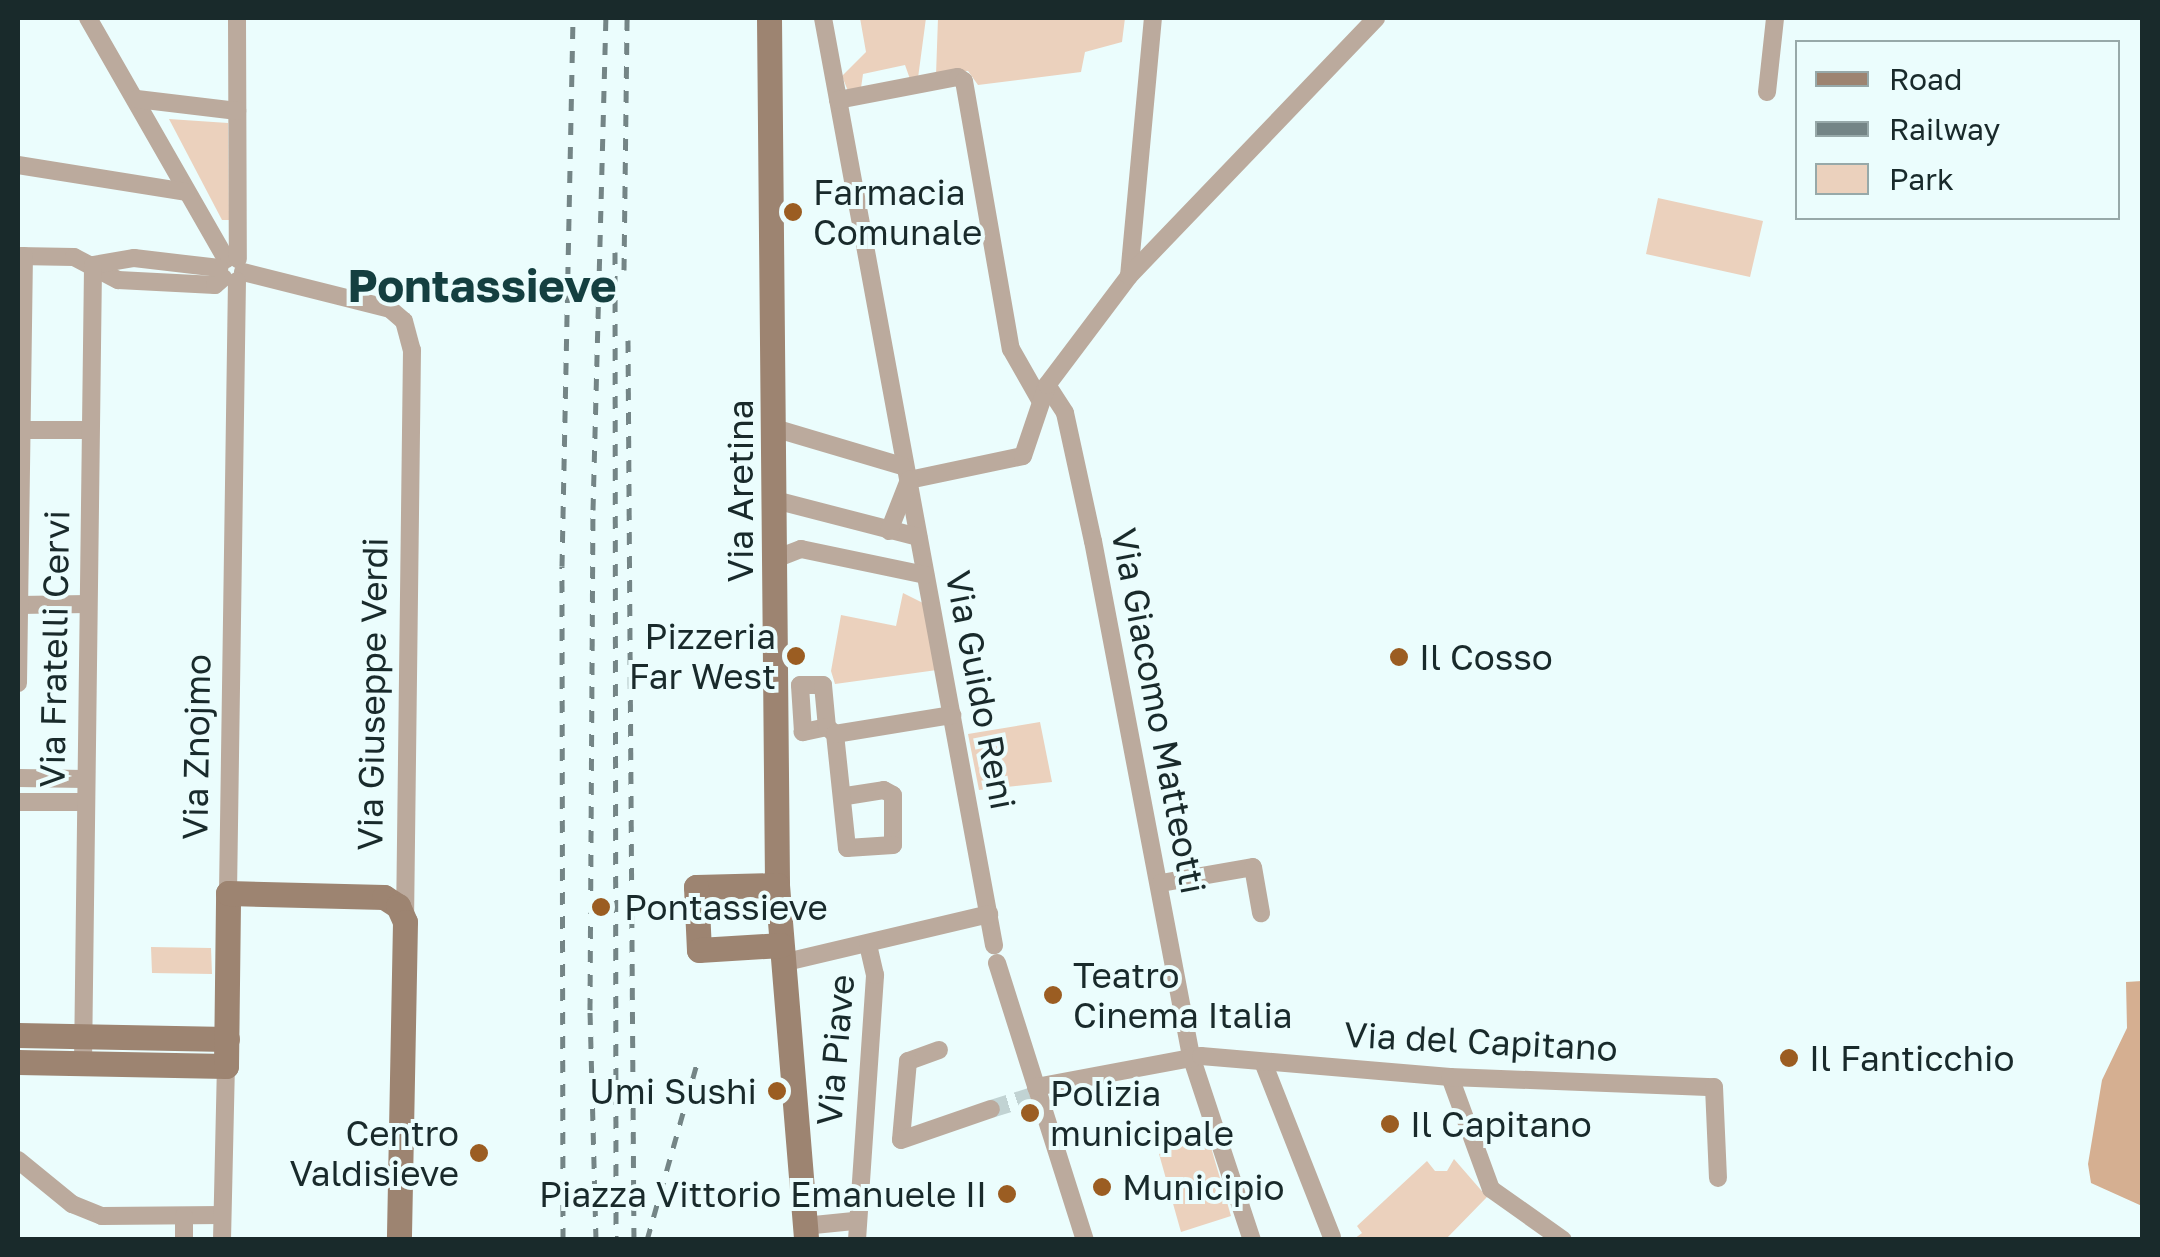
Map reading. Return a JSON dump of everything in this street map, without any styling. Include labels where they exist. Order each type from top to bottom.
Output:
[{"type":"street","points":[[88,18],[104,39],[231,269]]},
{"type":"street","points":[[102,18],[104,39]]},
{"type":"street","name":"Via Znojmo","points":[[222,1240],[227,1038],[231,269],[238,18]]},
{"type":"street","name":"Via Aretina","points":[[769,18],[777,886],[805,1233]]},
{"type":"street","name":"Via Guido Reni","points":[[823,18],[996,954],[1034,1093],[1085,1240]]},
{"type":"street","points":[[1129,276],[1153,18]]},
{"type":"street","points":[[774,428],[906,473],[1022,456],[1044,392],[1129,276],[1376,18]]},
{"type":"street","points":[[1767,92],[1776,18]]},
{"type":"street","name":"Via Giacomo Matteotti","points":[[838,100],[958,77],[964,81],[1012,349],[1069,432],[1161,883],[1192,1056],[1252,1240]]},
{"type":"street","points":[[137,100],[238,111]]},
{"type":"street","points":[[18,165],[186,192]]},
{"type":"street","points":[[18,683],[21,256]]},
{"type":"street","name":"Via Giuseppe Verdi","points":[[21,256],[74,257],[93,265],[134,258],[231,269],[390,309],[408,336],[399,1240]]},
{"type":"street","name":"Via Fratelli Cervi","points":[[83,1063],[93,265]]},
{"type":"street","points":[[20,430],[90,430]]},
{"type":"street","points":[[889,531],[906,473]]},
{"type":"street","points":[[775,500],[918,537]]},
{"type":"street","points":[[774,558],[801,549],[924,575]]},
{"type":"street","points":[[18,605],[88,604]]},
{"type":"street","points":[[846,796],[840,791],[832,730],[952,715]]},
{"type":"street","points":[[18,778],[86,779]]},
{"type":"street","points":[[18,802],[85,802]]},
{"type":"street","points":[[1161,883],[1253,867],[1260,913]]},
{"type":"street","points":[[384,897],[405,881]]},
{"type":"street","points":[[777,886],[696,888],[698,950],[781,954],[868,945],[989,914]]},
{"type":"street","points":[[228,893],[384,897],[398,906],[405,922]]},
{"type":"street","name":"Via Piave","points":[[855,1230],[874,975],[868,945]]},
{"type":"street","points":[[18,1034],[227,1038]]},
{"type":"street","points":[[939,1050],[908,1061],[900,1140],[991,1109]]},
{"type":"street","name":"Via del Capitano","points":[[1034,1093],[1192,1056],[1450,1076],[1714,1087],[1718,1178]]},
{"type":"street","points":[[18,1062],[226,1066]]},
{"type":"street","points":[[1264,1062],[1332,1237]]},
{"type":"street","points":[[1450,1076],[1490,1189],[1563,1240]]},
{"type":"street","points":[[18,1160],[72,1204],[102,1216],[222,1215]]},
{"type":"street","points":[[184,1216],[184,1240]]},
{"type":"street","points":[[805,1233],[855,1230]]},
{"type":"green space","points":[[860,18],[926,18],[918,78],[910,79],[905,65],[863,74],[861,88],[848,91],[842,76],[866,52]]},
{"type":"green space","points":[[938,18],[1125,18],[1122,42],[1085,52],[1081,72],[978,85],[968,71],[936,75]]},
{"type":"green space","points":[[169,119],[228,123],[229,220],[222,220]]},
{"type":"green space","points":[[1658,198],[1763,221],[1750,277],[1646,254]]},
{"type":"green space","points":[[903,593],[925,604],[937,670],[835,684],[831,671],[841,615],[896,626]]},
{"type":"green space","points":[[1040,722],[1052,782],[979,790],[968,734]]},
{"type":"green space","points":[[151,947],[211,948],[212,974],[152,973]]},
{"type":"green space","points":[[1208,1137],[1231,1216],[1181,1232],[1159,1154]]},
{"type":"green space","points":[[1454,1159],[1487,1197],[1446,1239],[1354,1239],[1362,1233],[1357,1226],[1427,1161],[1435,1171],[1447,1171]]},
{"type":"shaded area","points":[[2142,981],[2142,1206],[2091,1183],[2088,1164],[2102,1080],[2127,1028],[2126,982]]},
{"type":"tunnel","points":[[991,1109],[1030,1097]]},
{"type":"railway","points":[[563,1240],[562,566],[573,18]]},
{"type":"railway","points":[[596,1240],[590,1010],[593,510],[606,18]]},
{"type":"railway","points":[[624,270],[627,18]]},
{"type":"railway","points":[[615,252],[616,1240]]},
{"type":"railway","points":[[628,340],[634,1240]]},
{"type":"railway","points":[[647,1240],[698,1060]]},
{"type":"place","name":"Farmacia Comunale","points":[[793,212]]},
{"type":"place","name":"Pizzeria Far West","points":[[796,656]]},
{"type":"place","name":"Il Cosso","points":[[1399,657]]},
{"type":"place","name":"Pontassieve","points":[[601,907]]},
{"type":"place","name":"Teatro Cinema Italia","points":[[1053,995]]},
{"type":"place","name":"Il Fanticchio","points":[[1789,1058]]},
{"type":"place","name":"Umi Sushi","points":[[777,1091]]},
{"type":"place","name":"Polizia municipale","points":[[1030,1113]]},
{"type":"place","name":"Il Capitano","points":[[1390,1124]]},
{"type":"place","name":"Centro Valdisieve","points":[[479,1153]]},
{"type":"place","name":"Municipio","points":[[1102,1187]]},
{"type":"place","name":"Piazza Vittorio Emanuele II","points":[[1007,1194]]},
{"type":"district","name":"Pontassieve","points":[[482,286]]}]
